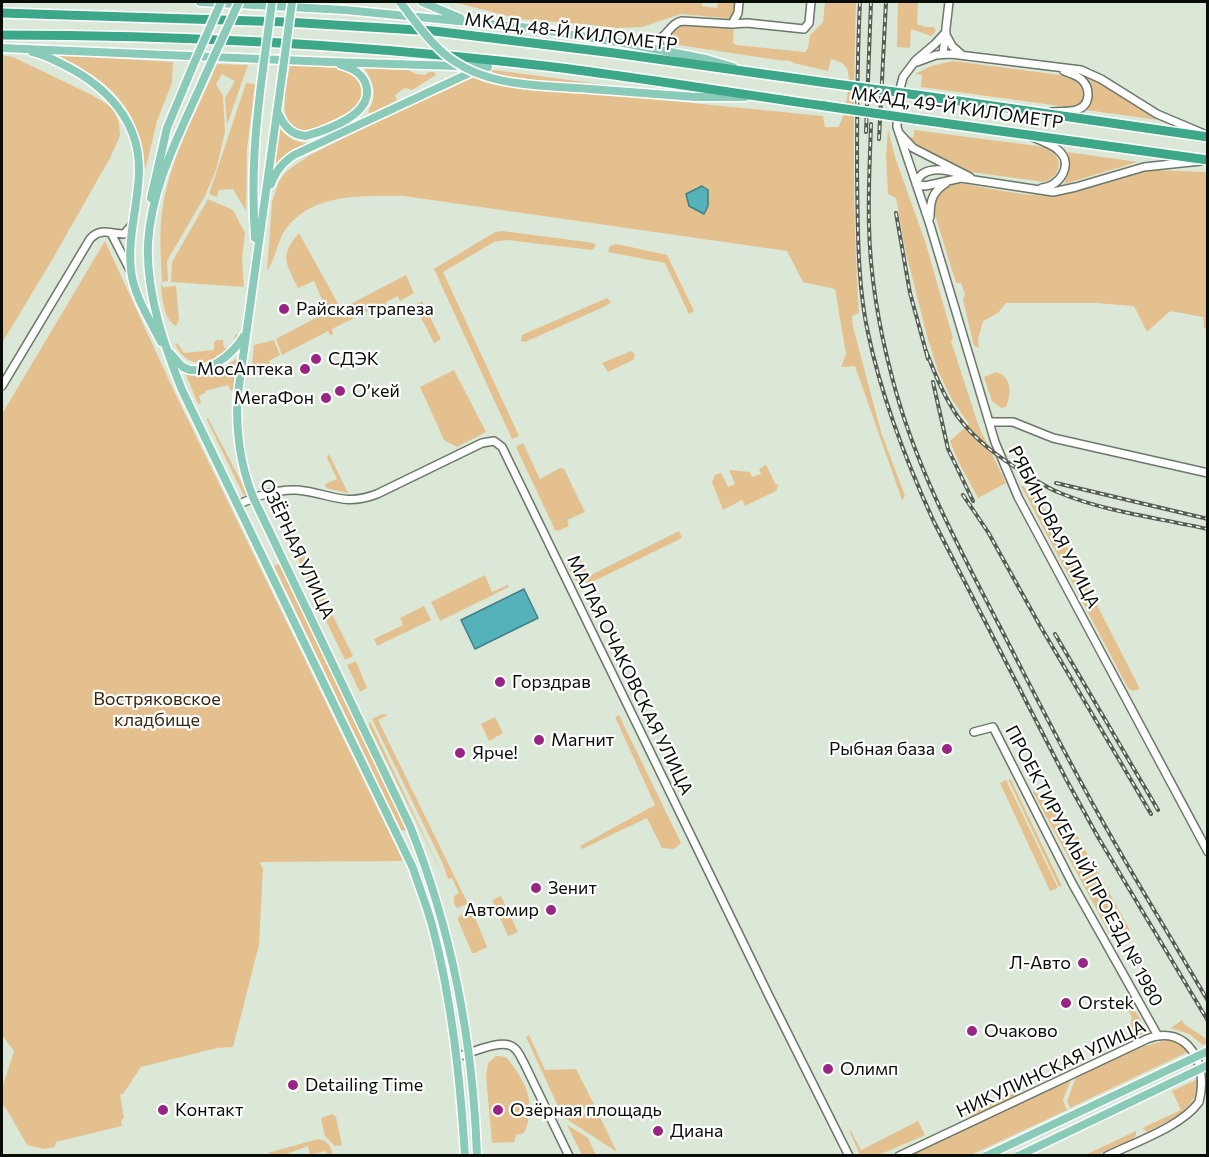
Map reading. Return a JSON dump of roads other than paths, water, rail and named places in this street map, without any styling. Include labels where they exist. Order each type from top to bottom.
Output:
[{"type":"highway","name":"МКАД, 48-Й КИЛОМЕТР","points":[[2,13],[286,22],[434,31],[705,65]]},
{"type":"highway","name":"МКАД, 48-Й КИЛОМЕТР","points":[[2,35],[74,35],[413,52],[522,63],[701,88]]},
{"type":"highway","name":"МКАД, 49-Й КИЛОМЕТР","points":[[705,65],[1208,136]]},
{"type":"highway","name":"МКАД, 49-Й КИЛОМЕТР","points":[[701,88],[1208,160]]},
{"type":"main road","points":[[200,2],[345,10],[484,23],[628,44],[748,71]]},
{"type":"main road","points":[[148,240],[148,219],[161,152],[174,108],[221,2]]},
{"type":"main road","name":"ОЗЁРНАЯ УЛИЦА","points":[[239,2],[161,179],[148,240],[151,288],[171,363],[182,390],[413,868],[432,924],[449,1001],[460,1076],[465,1155]]},
{"type":"main road","points":[[257,253],[252,199],[254,137],[272,2]]},
{"type":"main road","name":"ОЗЁРНАЯ УЛИЦА","points":[[292,2],[238,393],[237,417],[242,458],[253,497],[410,826],[427,869],[443,923],[470,1053],[477,1155]]},
{"type":"main road","points":[[400,2],[436,47],[466,70],[487,78],[514,84],[694,97],[763,97]]},
{"type":"main road","points":[[422,2],[458,17],[484,23]]},
{"type":"main road","points":[[2,48],[488,67],[522,63]]},
{"type":"main road","points":[[11,48],[37,53],[76,71],[105,92],[124,116],[133,134],[139,159],[138,195],[133,223],[130,270],[140,298],[171,363]]},
{"type":"main road","points":[[277,112],[289,130],[298,136],[306,136],[348,119],[362,109],[368,92],[366,83],[353,69],[330,62]]},
{"type":"main road","points":[[265,202],[275,174],[285,161],[294,155],[463,75],[488,67]]},
{"type":"main road","points":[[168,350],[178,363],[188,369],[211,366],[234,351],[244,337],[246,328]]},
{"type":"main road","points":[[986,1155],[1208,1051]]},
{"type":"main road","points":[[1018,1155],[1208,1065]]},
{"type":"street","points":[[732,24],[738,13],[739,2]]},
{"type":"street","points":[[628,44],[656,41],[676,22],[682,21],[732,24],[747,22],[804,29],[809,23],[812,2]]},
{"type":"street","points":[[943,54],[948,2]]},
{"type":"street","points":[[946,32],[952,46],[963,56]]},
{"type":"street","points":[[911,66],[946,32]]},
{"type":"street","points":[[667,33],[668,46],[675,53]]},
{"type":"street","points":[[911,66],[921,60],[943,54],[1076,69],[1092,74],[1157,114],[1208,136]]},
{"type":"street","name":"РЯБИНОВАЯ УЛИЦА","points":[[911,66],[902,80],[896,124],[930,225],[1000,458],[1018,497],[1208,852]]},
{"type":"street","points":[[1034,113],[1077,110],[1087,101],[1088,93],[1082,80],[1074,74],[1056,68]]},
{"type":"street","points":[[898,131],[913,148],[970,177]]},
{"type":"street","points":[[1028,135],[1059,151],[1065,164],[1062,176],[1054,184],[1047,187],[1029,188]]},
{"type":"street","points":[[979,180],[949,171],[935,170],[921,175],[916,184],[928,186],[953,178],[979,180],[1045,192],[1061,191],[1144,167],[1208,160]]},
{"type":"street","points":[[930,225],[931,200],[940,187],[953,178]]},
{"type":"street","points":[[2,386],[90,239],[101,231],[124,234],[133,223]]},
{"type":"street","points":[[111,233],[130,270]]},
{"type":"street","points":[[989,423],[1013,422],[1053,438],[1208,473]]},
{"type":"street","name":"МАЛАЯ ОЧАКОВСКАЯ УЛИЦА","points":[[238,505],[253,497],[295,490],[350,501],[361,500],[482,442],[494,441],[502,447],[770,998],[849,1155]]},
{"type":"street","name":"ПРОЕКТИРУЕМЫЙ ПРОЕЗД № 1980","points":[[974,732],[993,727],[1072,883],[1158,1036]]},
{"type":"street","points":[[396,832],[403,837],[408,835],[410,826]]},
{"type":"street","points":[[404,849],[404,844],[409,840],[417,844]]},
{"type":"street","name":"НИКУЛИНСКАЯ УЛИЦА","points":[[899,1155],[1147,1039],[1158,1036],[1176,1036],[1196,1047],[1203,1057],[1207,1072],[1203,1095],[1194,1108],[1173,1124],[1107,1155]]},
{"type":"street","points":[[457,1054],[470,1053],[506,1043],[518,1051],[569,1155]]},
{"type":"water","points":[[702,186],[708,190],[708,206],[704,214],[689,206],[686,194]]},
{"type":"water","points":[[524,589],[538,618],[475,649],[461,620]]},
{"type":"railway","points":[[860,2],[857,174],[860,274],[868,333],[888,406],[934,522],[1066,779],[1208,1021]]},
{"type":"railway","points":[[866,132],[871,2]]},
{"type":"railway","points":[[879,139],[886,2]]},
{"type":"railway","points":[[871,124],[869,213],[873,283],[887,358],[912,441],[952,533],[1066,754],[1120,852],[1208,1001]]},
{"type":"railway","points":[[896,213],[910,293],[928,359]]},
{"type":"railway","points":[[926,351],[936,377],[958,417],[988,448],[1024,473],[1055,491],[1078,500],[1207,529]]},
{"type":"railway","points":[[933,382],[948,449],[973,501]]},
{"type":"railway","points":[[1056,483],[1208,519]]},
{"type":"railway","points":[[963,495],[988,532],[1039,624],[1151,814]]},
{"type":"railway","points":[[1055,634],[1158,810]]},
{"type":"place","name":"Райская трапеза","points":[[284,309]]},
{"type":"place","name":"СДЭК","points":[[316,359]]},
{"type":"place","name":"МосАптека","points":[[305,369]]},
{"type":"place","name":"О’кей","points":[[340,391]]},
{"type":"place","name":"МегаФон","points":[[326,398]]},
{"type":"place","name":"Горздрав","points":[[500,682]]},
{"type":"place","name":"Магнит","points":[[539,740]]},
{"type":"place","name":"Рыбная база","points":[[947,749]]},
{"type":"place","name":"Ярче!","points":[[460,753]]},
{"type":"place","name":"Зенит","points":[[536,888]]},
{"type":"place","name":"Автомир","points":[[551,910]]},
{"type":"place","name":"Л-Авто","points":[[1083,963]]},
{"type":"place","name":"Orstek","points":[[1066,1003]]},
{"type":"place","name":"Очаково","points":[[972,1031]]},
{"type":"place","name":"Олимп","points":[[828,1069]]},
{"type":"place","name":"Detailing Time","points":[[293,1085]]},
{"type":"place","name":"Контакт","points":[[163,1110]]},
{"type":"place","name":"Озёрная площадь","points":[[498,1110]]},
{"type":"place","name":"Диана","points":[[658,1131]]},
{"type":"park label","name":"Востряковское кладбище","points":[[157,709]]}]
